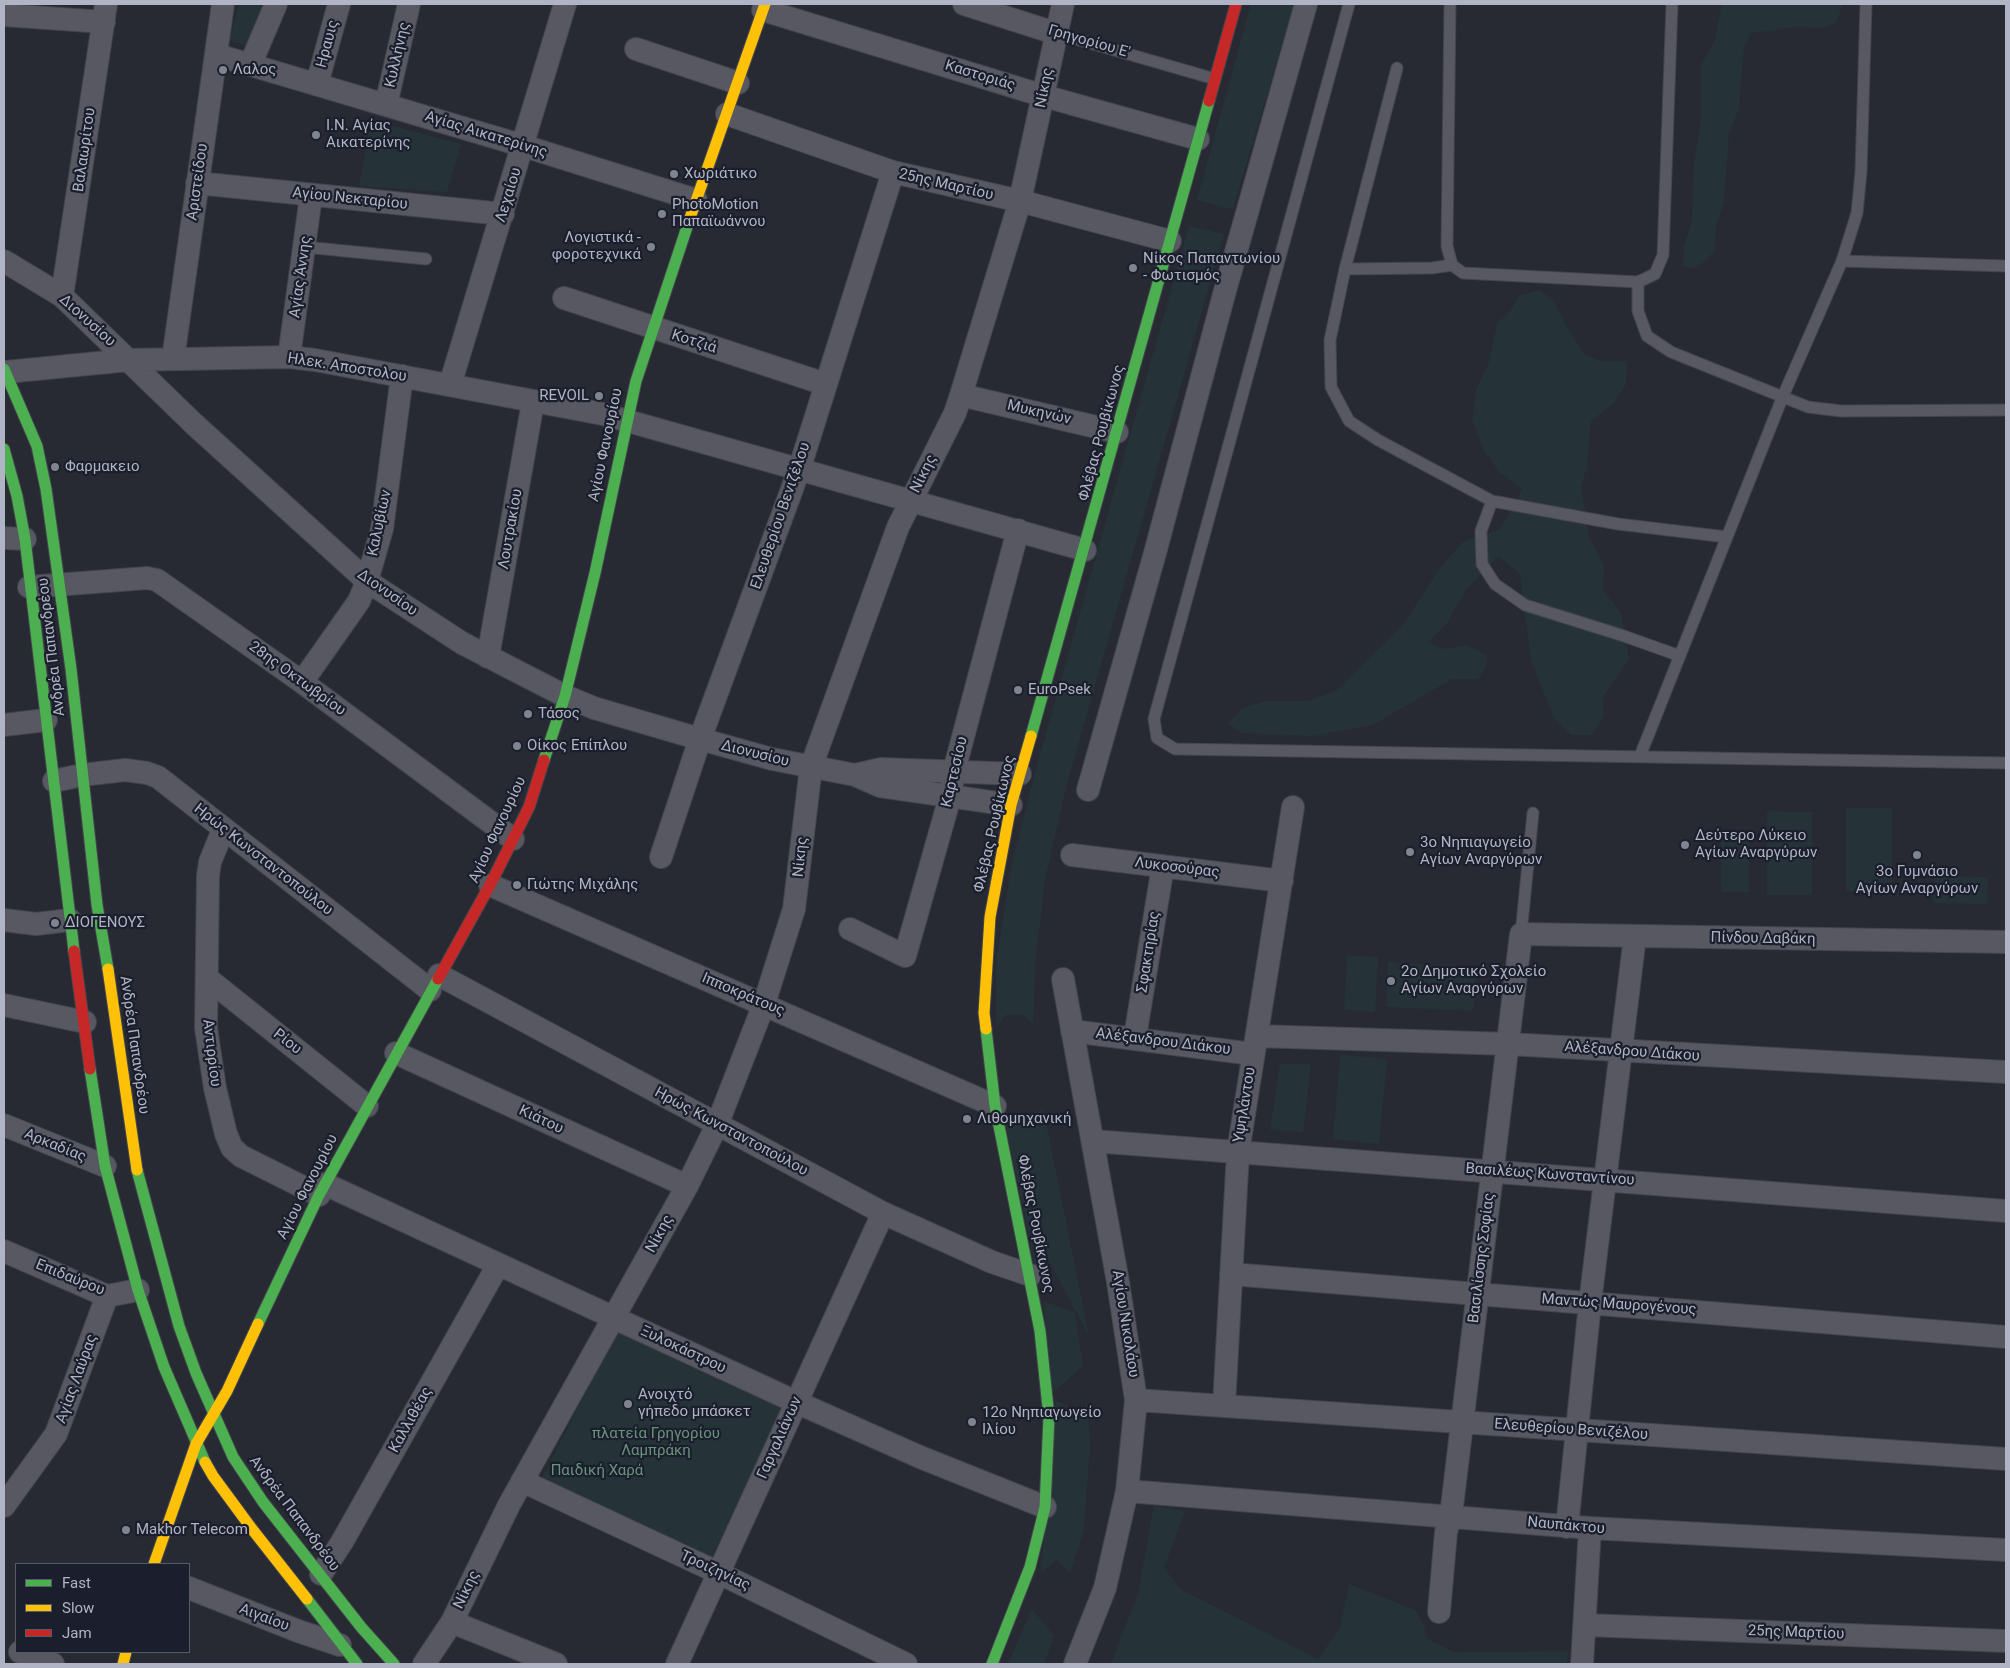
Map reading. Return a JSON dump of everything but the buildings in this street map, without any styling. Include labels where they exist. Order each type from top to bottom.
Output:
[{"type":"street","name":"Αριστείδου","points":[[173,359],[223,4]]},
{"type":"street","points":[[251,64],[276,4]]},
{"type":"street","name":"Ηραυις","points":[[317,84],[339,4]]},
{"type":"street","name":"Κυλλήνης","points":[[386,105],[409,4]]},
{"type":"street","name":"Λεχαίου","points":[[450,385],[524,146],[565,4]]},
{"type":"street","name":"Γρηγορίου Ε'","points":[[964,4],[1055,33]]},
{"type":"street","name":"Νίκης","points":[[424,1664],[452,1622],[522,1481],[687,1186],[718,1125],[764,1004],[794,910],[811,768],[898,527],[955,413],[961,395],[1020,202],[1044,96],[1055,33],[1064,4]]},
{"type":"street","name":"Φλέβας Ρουβίκωνος","points":[[992,1664],[1030,1567],[1045,1507],[1049,1417],[1040,1330],[995,1106],[984,1013],[986,954],[991,908],[1011,805],[1086,550],[1236,4]]},
{"type":"street","points":[[1088,790],[1155,553],[1225,288],[1306,4]]},
{"type":"street","name":"Αγίου Φανουρίου","points":[[154,1563],[196,1444],[227,1391],[322,1189],[434,983],[490,885],[529,807],[565,696],[594,573],[626,420],[652,328],[764,7]]},
{"type":"street","name":"Καστοριάς","points":[[764,7],[1044,96],[1198,139]]},
{"type":"street","points":[[4,15],[105,13]]},
{"type":"street","name":"Βαλαωρίτου","points":[[62,296],[105,13]]},
{"type":"street","points":[[636,48],[738,83]]},
{"type":"street","name":"Αγίας Αικατερίνης","points":[[217,54],[524,146],[696,200]]},
{"type":"street","name":"25ης Μαρτίου","points":[[727,114],[893,172],[1020,202],[1170,241]]},
{"type":"street","name":"Ελευθερίου Βενιζέλου","points":[[660,857],[700,739],[799,470],[893,172]]},
{"type":"street","name":"Αγίου Νεκταρίου","points":[[197,183],[503,214]]},
{"type":"street","name":"Αγίας Άννης","points":[[289,357],[311,196]]},
{"type":"street","name":"Διονυσίου","points":[[4,261],[62,296],[194,424],[367,581],[462,644],[565,696],[594,708],[700,739],[811,768],[855,776],[880,786],[1011,805]]},
{"type":"street","name":"Κοτζιά","points":[[564,298],[825,384]]},
{"type":"street","name":"Ηλεκ. Αποστολου","points":[[5,371],[130,360],[289,357],[402,376],[626,420],[1086,550]]},
{"type":"street","name":"Ανδρέα Παπανδρέου","points":[[5,371],[38,446],[61,586],[97,905],[116,1019],[136,1167],[179,1326],[233,1457],[263,1502],[361,1627],[394,1664]]},
{"type":"street","name":"Καλυβίων","points":[[302,682],[359,601],[367,581],[382,528],[402,376]]},
{"type":"street","name":"Μυκηνών","points":[[961,395],[1117,432]]},
{"type":"street","name":"Λουτρακίου","points":[[488,657],[533,402]]},
{"type":"street","name":"Ανδρέα Παπανδρέου","points":[[4,449],[17,496],[14,538],[29,588],[96,1116],[105,1166],[138,1290],[164,1367],[196,1444],[213,1476],[340,1645],[357,1664]]},
{"type":"street","name":"Καρτεσίου","points":[[850,929],[905,956],[950,797],[954,771],[1018,530]]},
{"type":"street","name":"28ης Οκτωβρίου","points":[[29,588],[147,578],[157,580],[302,682],[513,839]]},
{"type":"street","points":[[4,725],[46,720]]},
{"type":"street","name":"Διονυσίου","points":[[855,776],[881,769],[1020,774]]},
{"type":"street","name":"Ηρώς Κωνσταντοπούλου","points":[[54,781],[82,775],[125,770],[147,773],[158,777],[224,830],[434,983],[718,1125],[883,1213],[992,1262],[1030,1276]]},
{"type":"street","name":"Υψηλάντου","points":[[1224,1405],[1238,1152],[1293,807]]},
{"type":"street","name":"Αντιρρίου","points":[[224,830],[210,862],[208,876],[207,1036],[215,1088],[226,1134],[232,1148],[241,1156],[322,1189]]},
{"type":"street","name":"Λυκοσούρας","points":[[1072,855],[1282,881]]},
{"type":"street","name":"Σφακτηρίας","points":[[1135,1037],[1163,866]]},
{"type":"street","name":"Ιπποκράτους","points":[[490,885],[995,1106]]},
{"type":"street","points":[[4,920],[36,924],[70,920]]},
{"type":"street","name":"Πίνδου Δαβάκη","points":[[1520,934],[2006,942]]},
{"type":"street","name":"Βασιλίσσης Σοφίας","points":[[1439,1612],[1446,1532],[1451,1516],[1463,1422],[1492,1171],[1509,1044],[1520,934]]},
{"type":"street","points":[[1567,1527],[1590,1303],[1635,936]]},
{"type":"street","name":"Ρίου","points":[[207,978],[367,1106]]},
{"type":"street","name":"Αγίου Νικολάου","points":[[1063,979],[1093,1140],[1136,1400],[1128,1491],[1105,1588],[1075,1664]]},
{"type":"street","points":[[4,1005],[85,1022]]},
{"type":"street","name":"Αλέξανδρου Διάκου","points":[[1072,1031],[1255,1045],[1509,1044],[2006,1072]]},
{"type":"street","name":"Κιάτου","points":[[396,1053],[687,1186]]},
{"type":"street","name":"Αρκαδίας","points":[[4,1125],[105,1166]]},
{"type":"street","name":"Βασιλέως Κωνσταντίνου","points":[[1093,1140],[2006,1211]]},
{"type":"street","name":"Ξυλοκάστρου","points":[[322,1189],[498,1265],[920,1457],[1045,1507]]},
{"type":"street","name":"Γαργαλιάνων","points":[[677,1664],[883,1213]]},
{"type":"street","name":"Επιδαύρου","points":[[4,1251],[107,1296],[138,1290]]},
{"type":"street","name":"Καλλιθέας","points":[[321,1574],[342,1542],[498,1265]]},
{"type":"street","name":"Μαντώς Μαυρογένους","points":[[1232,1274],[2006,1337]]},
{"type":"street","name":"Αγίας Λαύρας","points":[[7,1498],[60,1425],[107,1296]]},
{"type":"street","name":"Ελευθερίου Βενιζέλου","points":[[1136,1400],[2006,1459]]},
{"type":"street","name":"Τροιζηνίας","points":[[522,1481],[719,1573],[906,1664]]},
{"type":"street","name":"Ναυπάκτου","points":[[1128,1491],[1567,1527],[2006,1550]]},
{"type":"street","points":[[1582,1664],[1590,1528]]},
{"type":"street","name":"Αιγαίου","points":[[190,1588],[298,1631],[340,1645]]},
{"type":"street","points":[[452,1622],[556,1664]]},
{"type":"street","name":"25ης Μαρτίου","points":[[1585,1625],[2006,1641]]},
{"type":"street","points":[[23,1653],[53,1664]]},
{"type":"lane","points":[[1349,4],[1154,719],[1157,738],[1175,749],[2006,763]]},
{"type":"lane","points":[[1450,4],[1447,246],[1452,264],[1463,273],[1638,282],[1655,274],[1663,255],[1672,4]]},
{"type":"lane","points":[[1640,756],[1783,396],[1842,261],[1856,213],[1861,172],[1866,4]]},
{"type":"lane","name":"Γρηγορίου Ε'","points":[[1055,33],[1215,79]]},
{"type":"lane","points":[[1397,68],[1345,269],[1330,340],[1331,387],[1349,421],[1378,440],[1492,501],[1618,524],[1727,537]]},
{"type":"lane","points":[[305,248],[426,259]]},
{"type":"lane","points":[[1842,261],[2006,266]]},
{"type":"lane","points":[[1345,269],[1432,268],[1452,264]]},
{"type":"lane","points":[[1638,282],[1638,311],[1647,336],[1671,352],[1808,407],[1841,410],[2006,410]]},
{"type":"lane","points":[[1492,501],[1481,531],[1482,564],[1495,584],[1524,605],[1624,636],[1680,656]]},
{"type":"lane","name":"Βασιλίσσης Σοφίας","points":[[1520,934],[1533,813]]},
{"type":"green space","points":[[239,4],[262,4],[263,9],[247,45],[232,42],[230,38]]},
{"type":"green space","points":[[1251,4],[1294,4],[1233,209],[1197,200]]},
{"type":"green space","points":[[1722,4],[1843,4],[1836,23],[1822,28],[1797,27],[1751,33],[1744,47],[1739,109],[1729,133],[1724,202],[1716,226],[1715,251],[1697,268],[1683,267],[1684,246],[1692,221],[1694,166],[1701,118],[1701,65],[1715,40]]},
{"type":"green space","points":[[371,120],[461,144],[447,192],[359,186]]},
{"type":"green space","points":[[1189,226],[1224,234],[1068,780],[1045,879],[1035,967],[1033,1025],[1023,1014],[1006,1015],[996,1027],[996,962],[1012,863],[1035,773]]},
{"type":"green space","points":[[1540,290],[1555,302],[1563,320],[1584,354],[1602,362],[1627,361],[1626,384],[1614,403],[1591,421],[1587,467],[1581,487],[1589,536],[1604,566],[1603,590],[1622,615],[1629,660],[1603,696],[1604,716],[1592,735],[1571,735],[1554,718],[1531,661],[1520,574],[1498,556],[1464,592],[1448,622],[1428,642],[1444,649],[1466,645],[1487,656],[1487,666],[1478,679],[1452,679],[1373,725],[1312,736],[1241,733],[1228,723],[1243,708],[1266,701],[1308,701],[1336,691],[1402,626],[1442,565],[1463,542],[1500,529],[1522,489],[1499,472],[1483,449],[1472,420],[1476,390],[1489,362],[1497,324],[1511,310],[1520,295]]},
{"type":"green space","points":[[1846,808],[1892,808],[1892,892],[1846,891]]},
{"type":"green space","points":[[1767,811],[1812,812],[1812,895],[1767,895]]},
{"type":"green space","points":[[1721,839],[1749,839],[1749,892],[1721,892]]},
{"type":"green space","points":[[1934,876],[1988,877],[1987,904],[1933,903]]},
{"type":"green space","points":[[1347,955],[1378,957],[1375,1012],[1344,1010]]},
{"type":"green space","points":[[1388,962],[1476,967],[1473,1011],[1386,1007]]},
{"type":"green space","points":[[1340,1055],[1387,1059],[1379,1144],[1333,1139]]},
{"type":"green space","points":[[1280,1064],[1311,1064],[1303,1132],[1270,1130]]},
{"type":"green space","points":[[1043,1108],[1089,1336],[1049,1261],[1036,1268],[1003,1113],[1015,1122],[1032,1121]]},
{"type":"green space","points":[[1043,1301],[1075,1312],[1083,1366],[1053,1392]]},
{"type":"green space","name":"πλατεία Γρηγορίου Λαμπράκη","points":[[617,1332],[782,1409],[711,1559],[540,1482]]},
{"type":"green space","points":[[1087,1400],[1090,1446],[1084,1530],[1070,1573],[1057,1560],[1041,1572],[1056,1401],[1082,1413]]},
{"type":"green space","points":[[1154,1506],[1185,1511],[1164,1568],[1182,1590],[1318,1659],[1340,1628],[1349,1584],[1415,1610],[1424,1624],[1426,1638],[1454,1652],[1568,1651],[1567,1664],[1111,1664],[1138,1593]]},
{"type":"green space","points":[[1032,1609],[1054,1636],[1044,1664],[1008,1664]]},
{"type":"traffic: fast","points":[[1031,736],[1209,101]]},
{"type":"traffic: fast","points":[[544,760],[565,696],[595,573],[636,381],[690,218]]},
{"type":"traffic: fast","points":[[4,369],[37,446],[46,489],[71,669],[97,905],[108,969]]},
{"type":"traffic: fast","points":[[4,449],[17,496],[25,539],[74,951]]},
{"type":"traffic: fast","points":[[258,1324],[319,1195],[438,979]]},
{"type":"traffic: fast","points":[[986,1029],[995,1106],[1040,1331],[1049,1417],[1045,1507],[1030,1567],[992,1664]]},
{"type":"traffic: fast","points":[[90,1069],[105,1166],[138,1290],[164,1367],[205,1462]]},
{"type":"traffic: fast","points":[[137,1170],[179,1326],[196,1373],[233,1457],[263,1502],[361,1627],[394,1664]]},
{"type":"traffic: fast","points":[[307,1599],[357,1664]]},
{"type":"traffic: slow","points":[[690,218],[765,4]]},
{"type":"traffic: slow","points":[[986,1029],[984,1013],[990,917],[1011,805],[1031,736]]},
{"type":"traffic: slow","points":[[108,969],[137,1170]]},
{"type":"traffic: slow","points":[[154,1563],[196,1444],[227,1391],[258,1324]]},
{"type":"traffic: slow","points":[[205,1462],[252,1529],[307,1599]]},
{"type":"traffic: slow","points":[[123,1664],[126,1653]]},
{"type":"traffic: jam","points":[[1209,101],[1236,4]]},
{"type":"traffic: jam","points":[[438,979],[490,885],[529,807],[544,760]]},
{"type":"traffic: jam","points":[[74,951],[90,1069]]},
{"type":"place","name":"Λαλος","points":[[223,70]]},
{"type":"place","name":"Ι.Ν. Αγίας Αικατερίνης","points":[[316,135]]},
{"type":"place","name":"Χωριάτικο","points":[[674,174]]},
{"type":"place","name":"PhotoMotion Παπαϊωάννου","points":[[662,214]]},
{"type":"place","name":"Λογιστικά - φοροτεχνικά","points":[[651,247]]},
{"type":"place","name":"Νίκος Παπαντωνίου - Φωτισμός","points":[[1133,268]]},
{"type":"place","name":"REVOIL","points":[[599,396]]},
{"type":"place","name":"Φαρμακειο","points":[[55,467]]},
{"type":"place","name":"EuroPsek","points":[[1018,690]]},
{"type":"place","name":"Τάσος","points":[[528,714]]},
{"type":"place","name":"Οίκος Επίπλου","points":[[517,746]]},
{"type":"place","name":"Δεύτερο Λύκειο Αγίων Αναργύρων","points":[[1685,845]]},
{"type":"place","name":"3ο Νηπιαγωγείο Αγίων Αναργύρων","points":[[1410,852]]},
{"type":"place","name":"3ο Γυμνάσιο Αγίων Αναργύρων","points":[[1917,855]]},
{"type":"place","name":"Γιώτης Μιχάλης","points":[[517,885]]},
{"type":"place","name":"ΔΙΟΓΕΝΟΥΣ","points":[[55,923]]},
{"type":"place","name":"2ο Δημοτικό Σχολείο Αγίων Αναργύρων","points":[[1391,981]]},
{"type":"place","name":"Λιθομηχανική","points":[[967,1119]]},
{"type":"place","name":"Ανοιχτό γήπεδο μπάσκετ","points":[[628,1404]]},
{"type":"place","name":"12ο Νηπιαγωγείο Ιλίου","points":[[972,1422]]},
{"type":"place","name":"Makhor Telecom","points":[[126,1530]]},
{"type":"park label","name":"Παιδική Χαρά","points":[[597,1471]]}]
